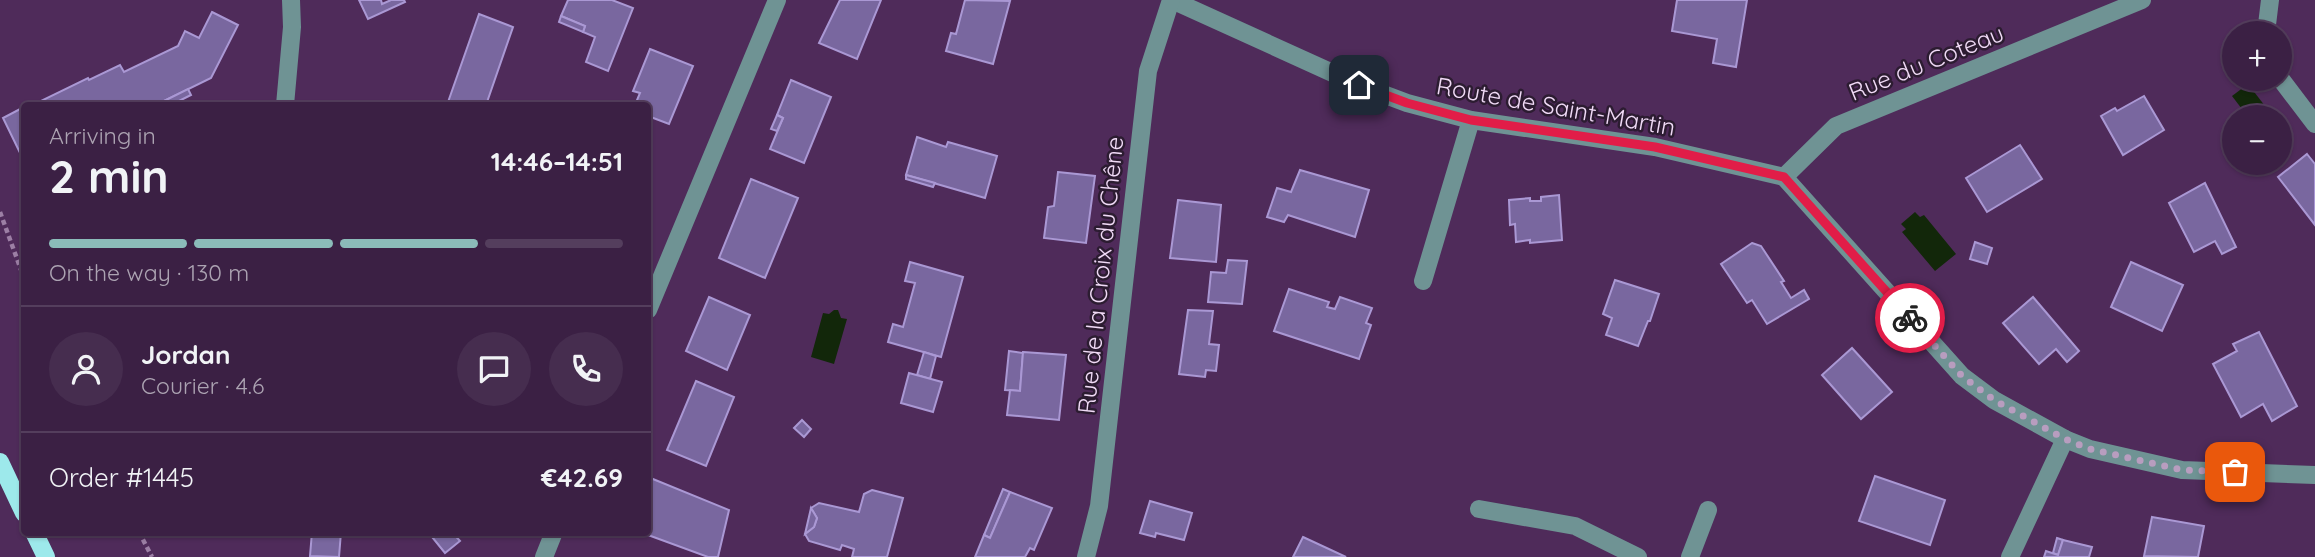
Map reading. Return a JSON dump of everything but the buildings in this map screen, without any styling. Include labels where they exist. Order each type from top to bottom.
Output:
[{"type":"main road","points":[[0,462],[21,507]]},
{"type":"main road","points":[[36,536],[46,557]]},
{"type":"street","points":[[285,102],[292,27],[291,0]]},
{"type":"street","points":[[651,303],[777,0]]},
{"type":"street","name":"Route de Saint-Martin","points":[[1171,0],[1359,85],[1407,103],[1471,120],[1655,147],[1784,177]]},
{"type":"street","name":"Rue de la Croix du Chêne","points":[[1086,557],[1099,506],[1148,71],[1171,0]]},
{"type":"street","name":"Rue du Coteau","points":[[1784,177],[1836,126],[2142,0]]},
{"type":"street","points":[[2267,21],[2270,0]]},
{"type":"street","points":[[2290,91],[2315,124]]},
{"type":"street","points":[[1423,281],[1471,120]]},
{"type":"street","points":[[1784,177],[1962,376],[1994,400],[2065,439],[2090,449],[2182,470],[2315,475]]},
{"type":"street","points":[[2010,557],[2065,439]]},
{"type":"street","points":[[1479,509],[1575,526],[1638,557]]},
{"type":"street","points":[[1690,557],[1708,510]]},
{"type":"street","points":[[544,557],[552,536]]},
{"type":"path","points":[[0,212],[21,270]]},
{"type":"path","points":[[141,536],[152,557]]},
{"type":"shaded area","points":[[2239,91],[2253,91],[2264,105],[2239,105],[2232,96]]},
{"type":"shaded area","points":[[1915,212],[1920,217],[1924,215],[1956,254],[1935,271],[1902,232],[1906,229],[1901,224]]},
{"type":"shaded area","points":[[838,310],[841,318],[847,319],[834,364],[811,357],[823,313],[829,314]]},
{"type":"way so far","points":[[1910,318],[1962,376],[1994,400],[2065,439],[2090,449],[2182,470],[2235,472]]},
{"type":"route","points":[[1359,85],[1407,103],[1471,120],[1655,147],[1784,177],[1910,318]]}]
